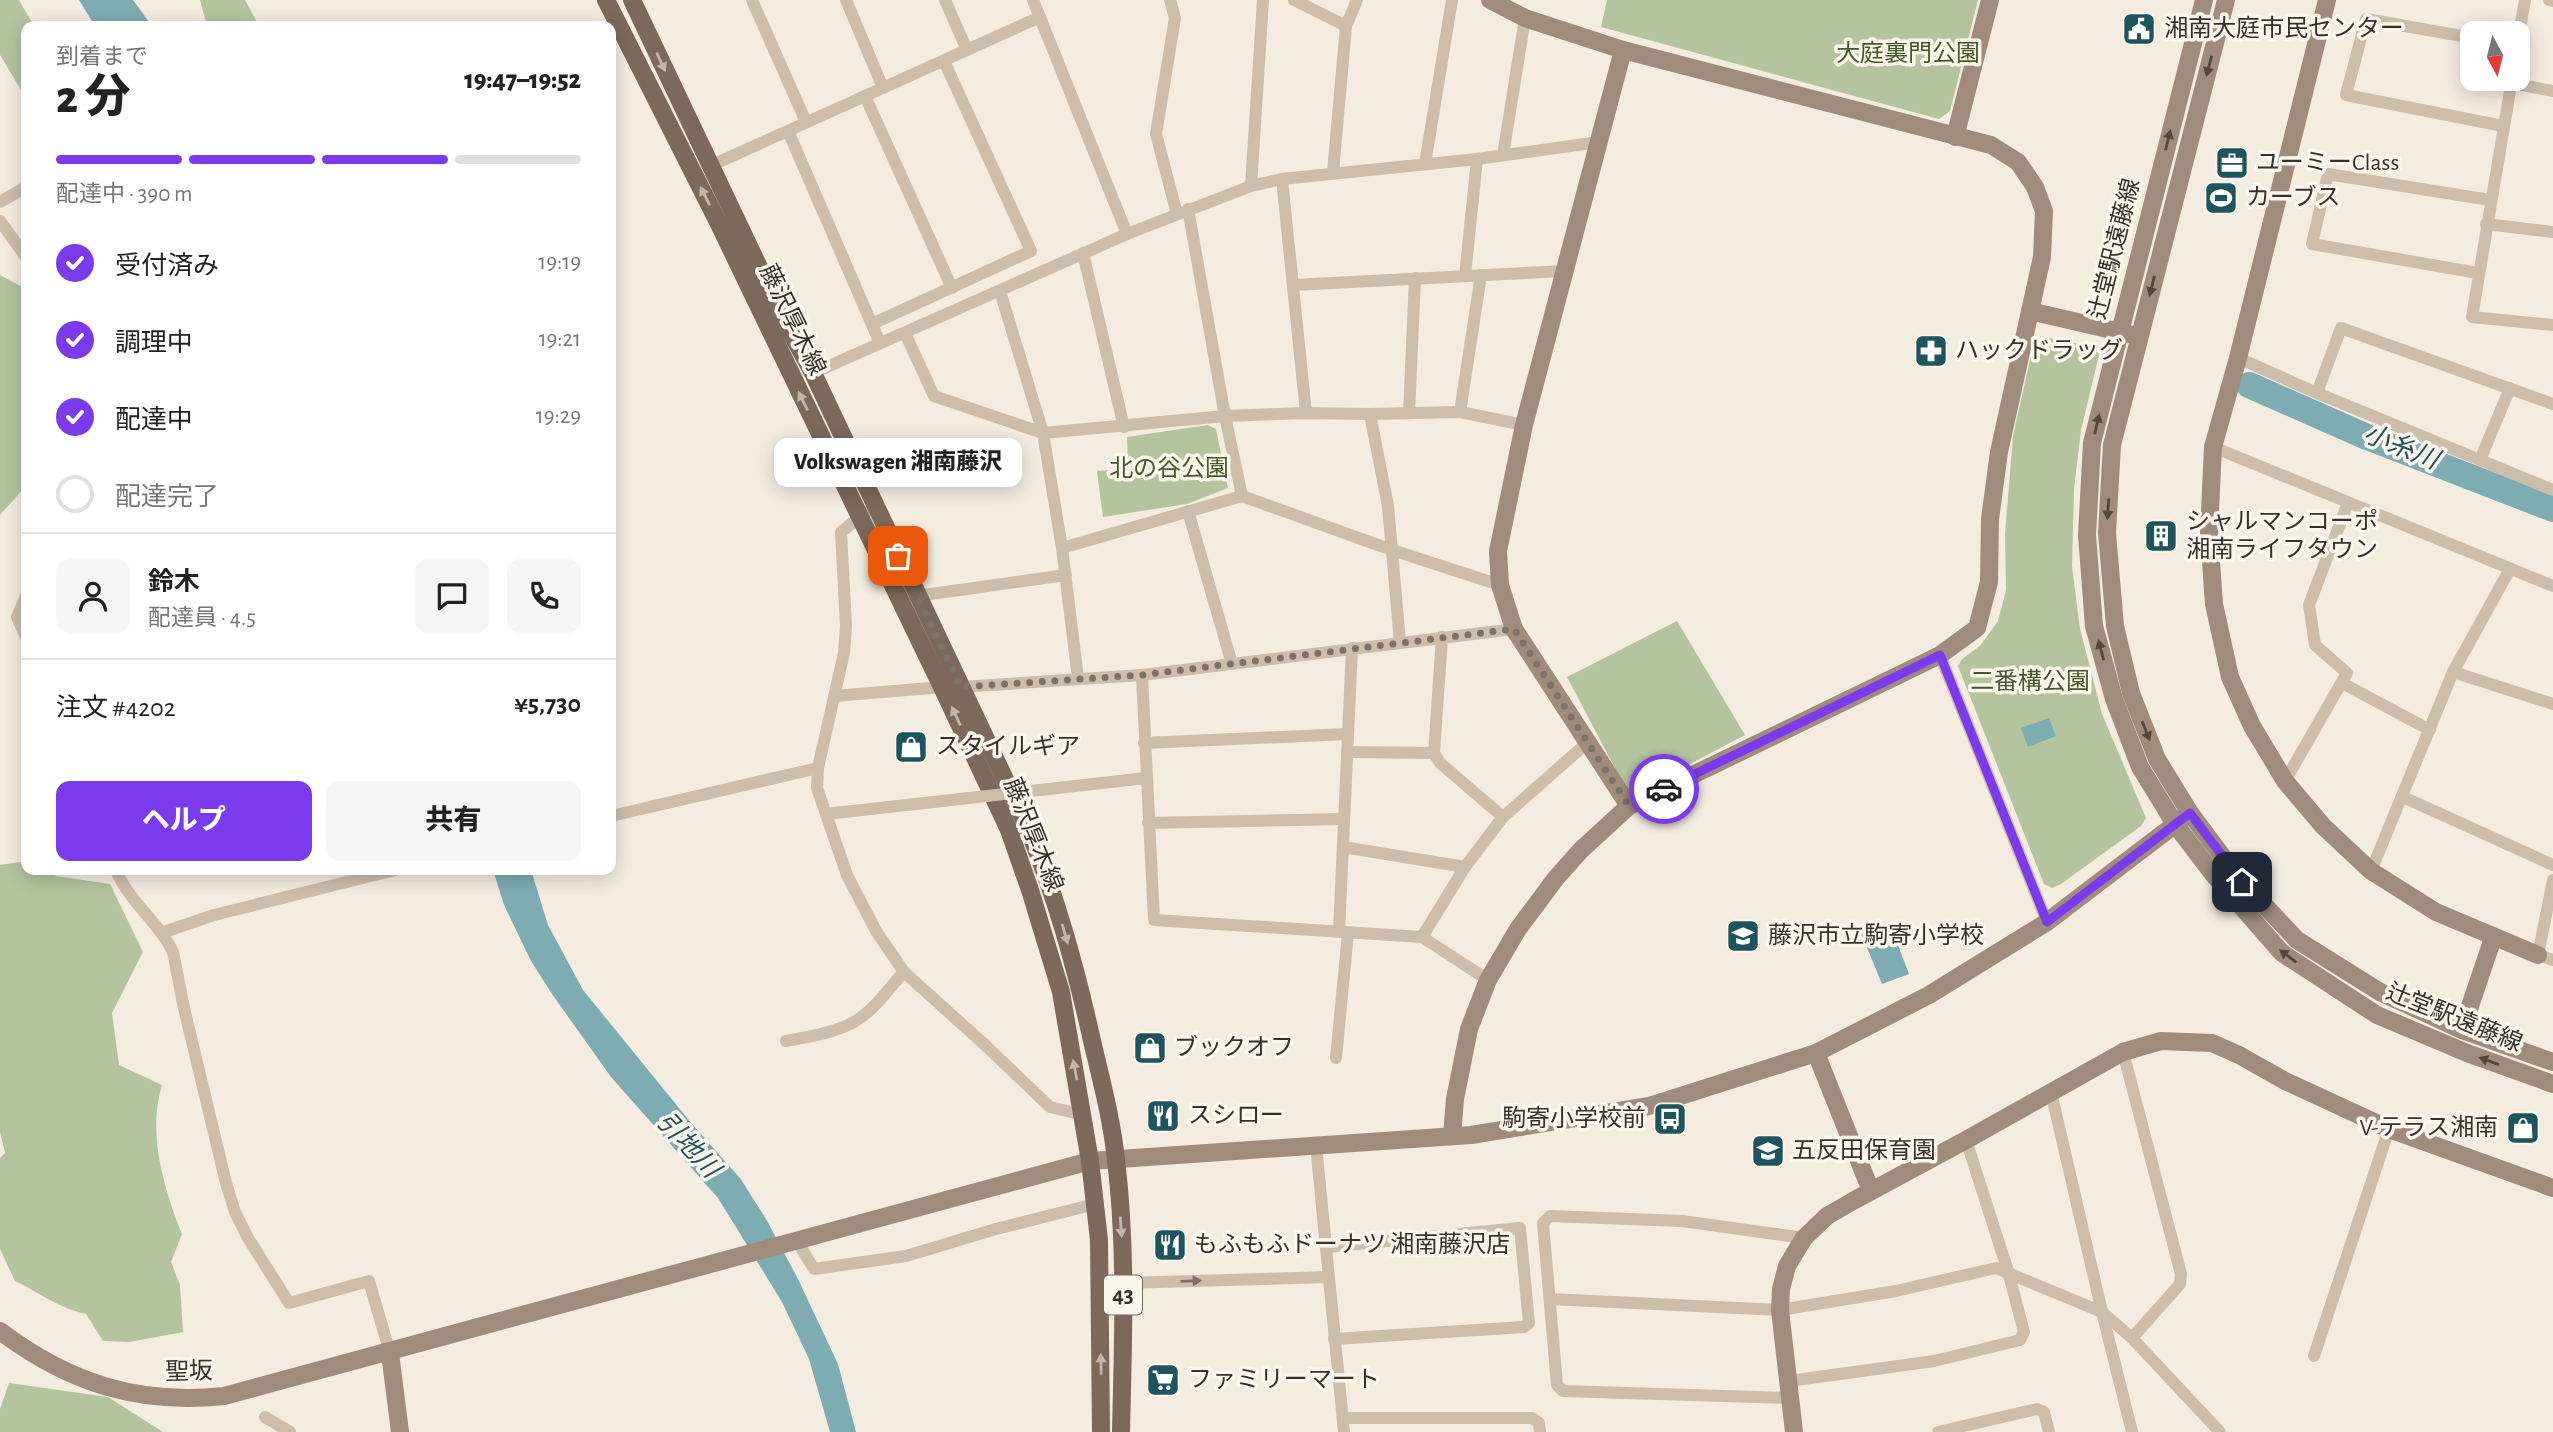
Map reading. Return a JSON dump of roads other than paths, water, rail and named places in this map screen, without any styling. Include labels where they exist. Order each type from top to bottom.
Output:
[{"type":"main road","name":"藤沢厚木線","points":[[606,0],[718,222],[942,687],[1009,830],[1030,890],[1061,992],[1084,1115],[1100,1262],[1101,1432]]},
{"type":"main road","name":"藤沢厚木線","points":[[632,0],[785,322],[813,373],[1027,826],[1050,882],[1081,990],[1116,1158],[1123,1283],[1121,1432]]},
{"type":"street","points":[[752,0],[806,122]]},
{"type":"street","points":[[846,0],[883,88]]},
{"type":"street","points":[[945,0],[967,50]]},
{"type":"street","points":[[1033,0],[1127,234]]},
{"type":"street","points":[[1170,0],[1175,18],[1156,134],[1183,211],[1241,496]]},
{"type":"street","points":[[1251,186],[1263,0]]},
{"type":"street","points":[[1294,0],[1346,26]]},
{"type":"street","points":[[1333,172],[1346,26],[1357,0]]},
{"type":"street","points":[[1425,164],[1452,0]]},
{"type":"street","points":[[1452,1136],[1455,1099],[1469,1029],[1488,980],[1518,929],[1581,849],[1629,806],[1940,655],[1977,628],[1989,582],[1990,519],[1999,452],[2042,257],[2044,211],[2035,187],[2018,162],[1991,145],[1623,50],[1525,18],[1490,0]]},
{"type":"street","points":[[1955,137],[1990,0]]},
{"type":"street","name":"辻堂駅遠藤線","points":[[2204,0],[2092,443],[2087,535],[2094,626],[2114,699],[2140,767],[2183,819],[2297,940],[2380,992],[2462,1030],[2553,1062]]},
{"type":"street","name":"辻堂駅遠藤線","points":[[2226,0],[2112,445],[2107,533],[2115,626],[2131,692],[2183,819],[2213,874],[2282,953],[2377,1015],[2467,1053],[2553,1084]]},
{"type":"street","points":[[2327,0],[2238,358],[2213,447],[2209,533],[2214,604],[2230,677],[2252,726],[2285,781],[2323,825],[2371,872],[2437,912],[2545,958],[2553,880]]},
{"type":"street","points":[[2521,21],[2525,0]]},
{"type":"street","points":[[710,166],[1040,17]]},
{"type":"street","points":[[1503,155],[1525,18]]},
{"type":"street","points":[[2460,36],[2367,19],[2346,95],[2503,126]]},
{"type":"street","points":[[1623,50],[1524,425],[1498,551],[1500,585],[1514,629],[1629,806]]},
{"type":"street","points":[[872,324],[1031,251],[944,61]]},
{"type":"street","points":[[2530,86],[2553,91]]},
{"type":"street","points":[[2509,91],[2472,317],[2553,325]]},
{"type":"street","points":[[865,96],[952,288]]},
{"type":"street","points":[[788,131],[880,343]]},
{"type":"street","points":[[813,373],[1127,234],[1251,186],[1333,172],[1477,159],[1599,142]]},
{"type":"street","points":[[1465,276],[1477,159]]},
{"type":"street","points":[[2478,273],[2312,244],[2328,174],[2490,200]]},
{"type":"street","points":[[1282,179],[1306,413]]},
{"type":"street","points":[[0,202],[21,190]]},
{"type":"street","points":[[0,221],[21,250]]},
{"type":"street","points":[[2486,224],[2553,232]]},
{"type":"street","points":[[1083,253],[1124,427]]},
{"type":"street","points":[[1293,285],[1565,271]]},
{"type":"street","points":[[1460,412],[1481,275]]},
{"type":"street","points":[[1409,413],[1415,278]]},
{"type":"street","points":[[1000,291],[1043,433],[1066,575],[1078,678]]},
{"type":"street","points":[[2030,311],[2139,337]]},
{"type":"street","points":[[2317,393],[2341,328],[2553,404]]},
{"type":"street","points":[[905,333],[934,396],[1043,433],[1225,416],[1306,413],[1460,412],[1524,425]]},
{"type":"street","points":[[2238,358],[2553,490]]},
{"type":"street","points":[[2480,460],[2510,388]]},
{"type":"street","points":[[1370,414],[1388,506],[1400,642]]},
{"type":"street","points":[[2213,447],[2553,586]]},
{"type":"street","points":[[1062,548],[1241,496],[1500,585]]},
{"type":"street","points":[[2285,781],[2347,673],[2315,645],[2309,605],[2348,503]]},
{"type":"street","points":[[875,506],[841,532],[846,626],[844,653],[818,768],[817,788],[847,875],[864,910],[904,972],[1049,1107],[1084,1115]]},
{"type":"street","points":[[1188,511],[1232,664]]},
{"type":"street","points":[[2371,872],[2453,671],[2510,569]]},
{"type":"street","points":[[917,596],[1066,575]]},
{"type":"street","points":[[21,608],[17,617],[21,625]]},
{"type":"street","points":[[961,687],[1142,675],[1514,629]]},
{"type":"street","points":[[1442,637],[1434,753],[1440,763],[1503,817]]},
{"type":"street","points":[[1336,1058],[1343,933],[1343,847],[1352,648]]},
{"type":"street","points":[[1940,655],[2047,922]]},
{"type":"street","points":[[2453,671],[2553,704]]},
{"type":"street","points":[[1142,675],[1154,920],[1422,937],[1488,980]]},
{"type":"street","points":[[2342,684],[2430,730]]},
{"type":"street","points":[[835,696],[942,687]]},
{"type":"street","points":[[1144,743],[1348,734]]},
{"type":"street","points":[[1422,937],[1465,867],[1503,817],[1588,742]]},
{"type":"street","points":[[1347,752],[1434,753]]},
{"type":"street","points":[[616,815],[818,768]]},
{"type":"street","points":[[826,814],[1146,778]]},
{"type":"street","points":[[2403,797],[2553,865]]},
{"type":"street","points":[[1148,823],[1344,819]]},
{"type":"street","name":"聖坂","points":[[0,1331],[40,1359],[76,1378],[110,1389],[190,1400],[224,1396],[1090,1161],[1452,1136],[1558,1122],[1649,1106],[1816,1053],[1929,995],[2047,922],[2183,819]]},
{"type":"street","points":[[1343,847],[1465,867]]},
{"type":"street","points":[[119,875],[137,905],[161,933],[173,953],[219,1161],[235,1212],[248,1238],[289,1303],[369,1281],[390,1353],[400,1432]]},
{"type":"street","points":[[161,933],[215,915],[375,875]]},
{"type":"street","points":[[2462,1030],[2493,938]]},
{"type":"street","points":[[786,1041],[817,1035],[855,1022],[866,1014],[904,972]]},
{"type":"street","points":[[1794,1432],[1780,1310],[1781,1289],[1787,1266],[1804,1238],[1827,1216],[2123,1052],[2161,1041],[2212,1043],[2389,1129],[2553,1188]]},
{"type":"street","points":[[2123,1052],[2181,1274],[2180,1284],[2132,1338]]},
{"type":"street","points":[[1816,1053],[1871,1191]]},
{"type":"street","points":[[2051,1092],[2132,1432]]},
{"type":"street","points":[[2314,1356],[2389,1129]]},
{"type":"street","points":[[1804,1238],[1682,1221],[1550,1216],[1543,1223],[1557,1385],[1563,1391],[1790,1389],[1934,1361],[2020,1340],[2024,1332],[2008,1271],[1966,1140]]},
{"type":"street","points":[[1316,1145],[1344,1432]]},
{"type":"street","points":[[791,1243],[814,1269],[906,1256],[996,1229],[1095,1205]]},
{"type":"street","points":[[1327,1247],[1520,1227],[1529,1323],[1524,1327],[1334,1339]]},
{"type":"street","points":[[1550,1299],[1780,1310],[1896,1292],[1996,1268],[2102,1312],[2132,1338],[2220,1432]]},
{"type":"street","points":[[1123,1283],[1329,1277]]},
{"type":"street","points":[[1938,1432],[2036,1409],[2044,1412],[2049,1432]]},
{"type":"street","points":[[2203,1413],[2206,1432]]},
{"type":"street","points":[[265,1417],[290,1432]]},
{"type":"street","points":[[1343,1418],[1532,1418],[1539,1423],[1540,1432]]},
{"type":"water","points":[[79,0],[133,0],[148,21],[92,21]]},
{"type":"water","points":[[2049,718],[2056,736],[2028,747],[2021,728]]},
{"type":"water","name":"引地川","points":[[495,875],[533,875],[548,925],[583,990],[692,1124],[740,1178],[766,1219],[798,1279],[838,1364],[856,1432],[830,1432],[809,1359],[782,1302],[718,1198],[611,1077],[531,961],[504,905]]},
{"type":"water","points":[[1889,922],[1909,974],[1882,984],[1861,933]]},
{"type":"waterway","name":"小糸川","points":[[2249,385],[2367,437],[2553,509]]},
{"type":"place","name":"湘南大庭市民センター","points":[[2139,29]]},
{"type":"place","name":"ユーミーClass","points":[[2232,163]]},
{"type":"place","name":"カーブス","points":[[2221,198]]},
{"type":"place","name":"ハックドラッグ","points":[[1931,351]]},
{"type":"place","name":"シャルマンコーポ 湘南ライフタウン","points":[[2161,536]]},
{"type":"place","name":"Volkswagen 湘南藤沢","points":[[898,556]]},
{"type":"place","name":"スタイルギア","points":[[911,747]]},
{"type":"place","name":"藤沢市立駒寄小学校","points":[[1743,936]]},
{"type":"place","name":"ブックオフ","points":[[1150,1048]]},
{"type":"place","name":"スシロー","points":[[1163,1116]]},
{"type":"place","name":"駒寄小学校前","points":[[1670,1119]]},
{"type":"place","name":"V-テラス湘南","points":[[2523,1128]]},
{"type":"place","name":"五反田保育園","points":[[1768,1151]]},
{"type":"place","name":"もふもふドーナツ 湘南藤沢店","points":[[1170,1245]]},
{"type":"place","name":"ファミリーマート","points":[[1163,1380]]},
{"type":"park label","name":"大庭裏門公園","points":[[1908,54]]},
{"type":"park label","name":"北の谷公園","points":[[1169,469]]},
{"type":"park label","name":"二番構公園","points":[[2030,682]]}]
